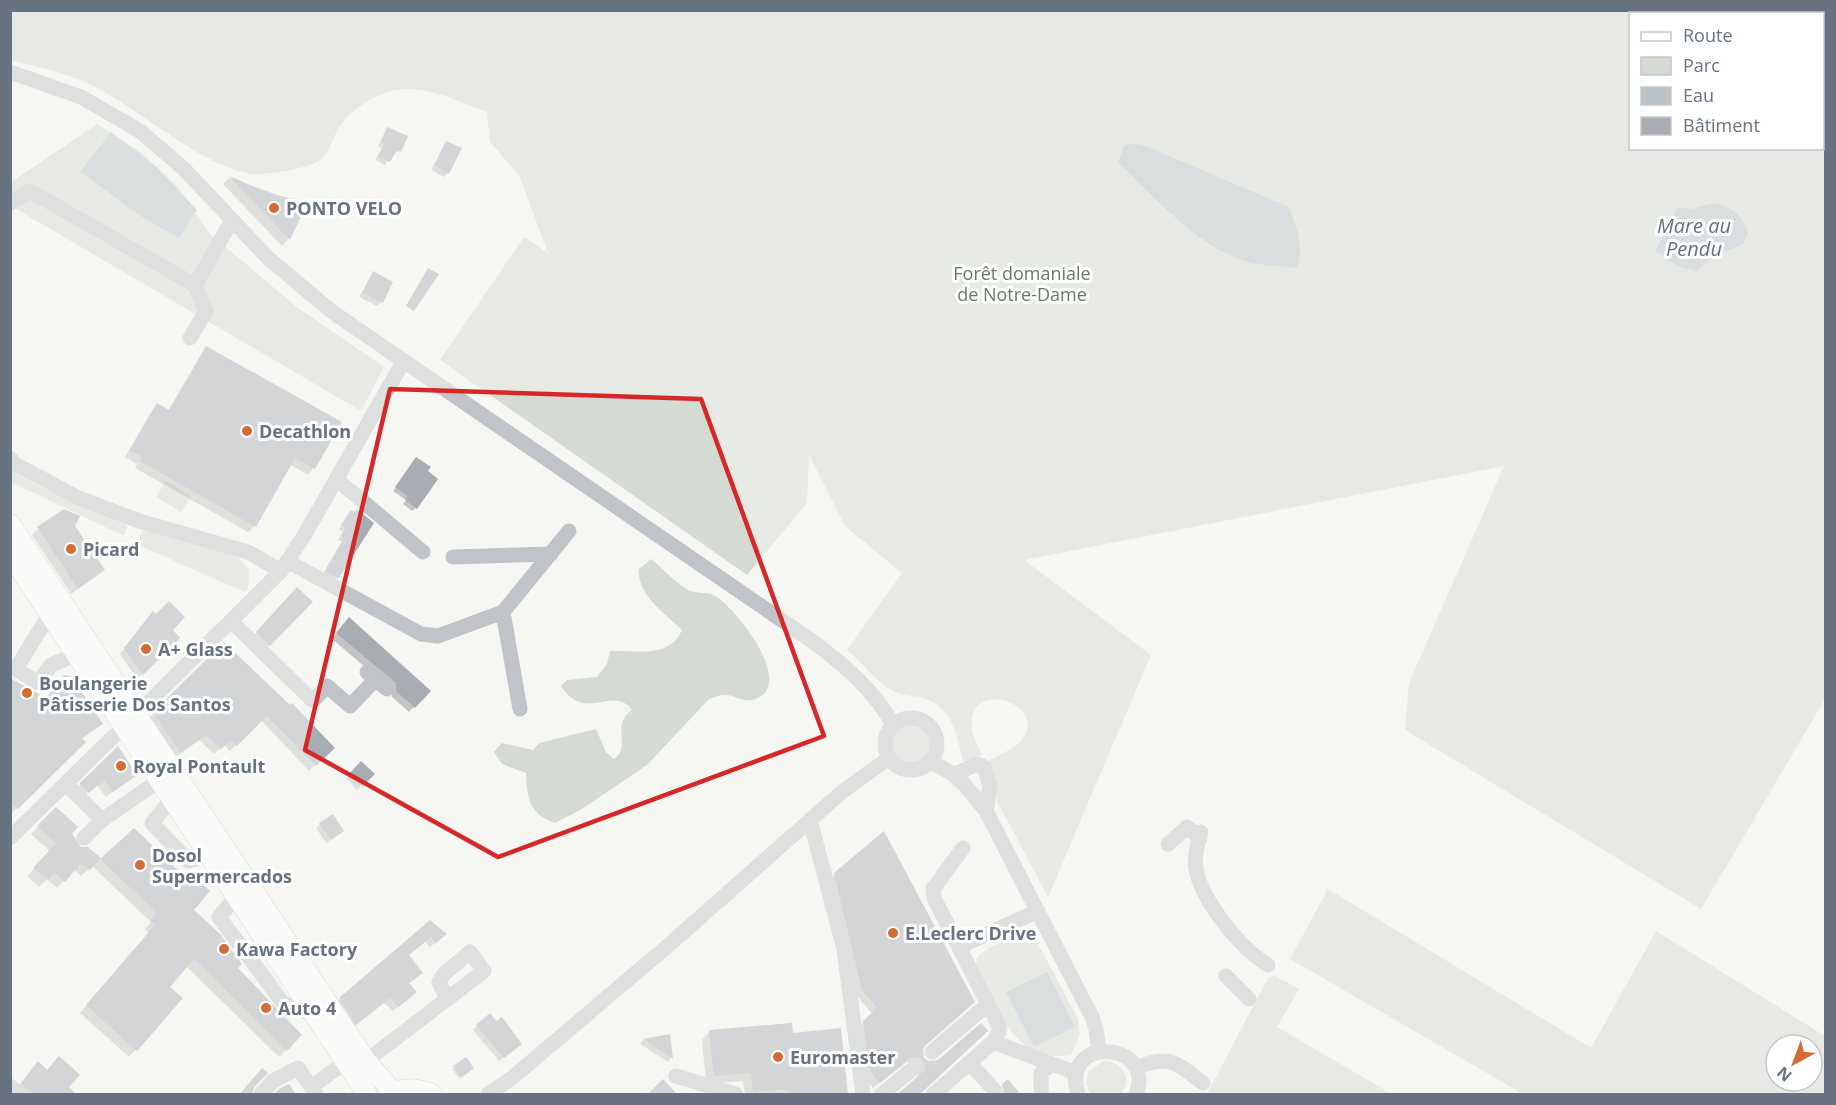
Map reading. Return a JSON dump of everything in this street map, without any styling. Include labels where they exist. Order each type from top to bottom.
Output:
[{"type":"main road","points":[[10,524],[356,1061],[367,1095]]},
{"type":"main road","points":[[10,554],[317,1017],[356,1061],[391,1093],[419,1089],[432,1095]]},
{"type":"street","points":[[16,74],[81,97],[140,131],[184,169],[231,222],[312,296],[403,362],[815,643],[854,675],[885,710],[893,725]]},
{"type":"street","points":[[10,203],[30,190],[195,285],[206,311],[190,338]]},
{"type":"street","points":[[195,285],[231,222]]},
{"type":"street","points":[[146,705],[284,566],[403,362]]},
{"type":"street","points":[[10,458],[15,464],[79,498],[139,521],[248,552],[284,566],[421,634],[438,636],[503,612],[569,531]]},
{"type":"street","points":[[336,479],[423,552]]},
{"type":"street","points":[[453,557],[551,554]]},
{"type":"street","points":[[503,612],[520,710]]},
{"type":"street","points":[[50,613],[16,669],[39,683],[51,665],[77,654]]},
{"type":"street","points":[[231,621],[313,701],[327,686],[350,706],[376,680]]},
{"type":"street","points":[[910,718],[927,723],[937,737],[938,746],[931,762],[924,767],[909,770],[901,768],[889,758],[886,737],[893,725],[910,718]]},
{"type":"street","points":[[10,838],[115,735]]},
{"type":"street","points":[[488,1095],[512,1078],[644,967],[861,776],[889,758]]},
{"type":"street","points":[[931,762],[953,775],[986,811],[1092,1017],[1099,1051]]},
{"type":"street","points":[[953,775],[977,764],[984,767],[990,786],[986,811]]},
{"type":"street","points":[[84,838],[102,820],[160,780]]},
{"type":"street","points":[[66,784],[102,820]]},
{"type":"street","points":[[172,799],[152,823],[188,861],[210,855]]},
{"type":"street","points":[[810,820],[844,949],[864,1095]]},
{"type":"street","points":[[1168,844],[1188,827],[1200,835],[1196,853],[1196,869],[1208,900],[1257,959],[1268,965]]},
{"type":"street","points":[[938,1093],[993,1042],[999,1032],[999,1026],[934,898],[933,889],[963,848]]},
{"type":"street","points":[[959,947],[1038,911]]},
{"type":"street","points":[[1226,976],[1250,999]]},
{"type":"street","points":[[261,1095],[273,1081],[298,1068],[313,1091],[447,999]]},
{"type":"street","points":[[932,1052],[988,1004]]},
{"type":"street","points":[[993,1042],[1076,1073]]},
{"type":"street","points":[[1078,1095],[1076,1073],[1089,1056],[1099,1051],[1110,1050],[1120,1053],[1136,1068],[1139,1083],[1136,1095]]},
{"type":"street","points":[[1136,1068],[1158,1059],[1170,1061],[1203,1083]]},
{"type":"street","points":[[970,1063],[995,1091]]},
{"type":"street","points":[[1041,1095],[1041,1073],[1051,1064]]},
{"type":"street","points":[[882,1095],[916,1065]]},
{"type":"street","points":[[676,1076],[735,1095]]},
{"type":"street","points":[[10,1086],[19,1095]]},
{"type":"highlighted area","points":[[390,389],[701,399],[824,736],[498,857],[305,750]]},
{"type":"green space","name":"Forêt domaniale de Notre-Dame","points":[[10,11],[1825,11],[1825,699],[1701,909],[1405,730],[1409,683],[1504,466],[1024,560],[1151,655],[1048,897],[997,801],[995,784],[988,762],[1022,740],[1028,727],[1025,715],[1017,706],[1006,701],[993,700],[982,703],[974,712],[972,728],[982,754],[975,759],[963,761],[956,732],[941,708],[923,698],[900,694],[886,686],[847,650],[902,573],[845,526],[809,455],[807,503],[747,575],[440,360],[524,237],[548,253],[519,175],[490,142],[487,112],[432,92],[413,89],[392,91],[369,100],[350,114],[342,122],[328,151],[318,161],[297,169],[256,174],[216,162],[108,94],[60,73],[11,60]]},
{"type":"green space","points":[[97,124],[143,154],[180,189],[209,233],[297,307],[384,367],[361,411],[11,206],[11,182]]},
{"type":"green space","points":[[10,469],[33,483],[126,524],[124,536],[11,482]]},
{"type":"green space","points":[[166,481],[191,496],[181,512],[156,497]]},
{"type":"green space","points":[[143,530],[238,556],[249,571],[248,589],[244,592],[136,544]]},
{"type":"green space","points":[[651,559],[685,588],[693,592],[714,595],[737,616],[748,630],[766,662],[769,677],[767,689],[753,700],[723,695],[709,699],[647,765],[582,809],[555,823],[540,815],[531,804],[526,773],[502,764],[494,752],[502,743],[533,750],[539,743],[596,729],[606,752],[614,759],[619,754],[622,742],[622,722],[632,710],[624,703],[616,701],[580,702],[570,697],[561,686],[567,680],[597,677],[607,664],[610,651],[651,651],[661,649],[676,639],[682,630],[653,603],[642,587],[639,569]]},
{"type":"green space","points":[[911,723],[926,729],[932,744],[926,759],[911,765],[896,759],[890,744],[896,729]]},
{"type":"green space","points":[[1328,889],[1591,1048],[1656,931],[1820,1033],[1764,1033],[1764,1093],[1824,1093],[1825,1036],[1825,1094],[1523,1094],[1290,959]]},
{"type":"green space","points":[[1023,938],[1036,940],[1078,1019],[1080,1035],[1071,1055],[1051,1056],[1034,1051],[1021,1041],[1009,1029],[976,964],[977,958],[987,949],[1002,942]]},
{"type":"green space","points":[[1274,975],[1299,989],[1277,1027],[1392,1094],[1207,1094],[1268,978]]},
{"type":"green space","points":[[1103,1061],[1116,1064],[1124,1072],[1126,1082],[1121,1094],[1091,1094],[1086,1084],[1089,1071]]},
{"type":"water","points":[[111,132],[156,167],[197,210],[179,238],[145,219],[80,172]]},
{"type":"water","points":[[1131,143],[1148,147],[1287,206],[1294,219],[1298,236],[1300,254],[1297,268],[1262,265],[1242,260],[1225,253],[1192,231],[1160,204],[1118,162],[1124,146]]},
{"type":"water","name":"Mare au Pendu","points":[[1710,204],[1730,208],[1739,215],[1748,233],[1743,244],[1713,257],[1696,271],[1678,266],[1655,251],[1678,207],[1690,209]]},
{"type":"water","points":[[1047,972],[1075,1027],[1034,1047],[1006,992]]},
{"type":"building","points":[[387,127],[408,136],[401,152],[397,150],[390,162],[378,156],[385,144],[381,141]]},
{"type":"building","points":[[446,141],[462,148],[449,174],[434,165]]},
{"type":"building","points":[[229,176],[274,195],[307,203],[290,240]]},
{"type":"building","points":[[428,268],[439,274],[414,311],[406,306]]},
{"type":"building","points":[[373,271],[393,282],[383,303],[362,293]]},
{"type":"building","name":"Decathlon","points":[[206,346],[342,422],[315,469],[295,458],[256,527],[140,461],[142,457],[130,450],[157,403],[169,410]]},
{"type":"building","points":[[416,457],[431,467],[428,471],[438,479],[417,509],[405,500],[408,496],[395,487]]},
{"type":"building","name":"Picard","points":[[64,509],[80,516],[75,526],[105,570],[78,589],[37,527]]},
{"type":"building","points":[[357,509],[374,523],[339,578],[325,571],[344,538],[341,536],[346,528],[341,525],[351,510],[355,512]]},
{"type":"building","points":[[297,587],[313,602],[270,646],[256,632]]},
{"type":"building","points":[[169,601],[185,617],[173,630],[180,638],[143,675],[124,648],[153,611],[156,614]]},
{"type":"building","points":[[349,617],[431,691],[415,708],[396,691],[396,683],[336,633]]},
{"type":"building","points":[[224,642],[290,705],[292,703],[335,748],[316,766],[267,716],[237,746],[231,740],[221,749],[206,735],[181,753],[153,712]]},
{"type":"building","points":[[64,675],[71,676],[103,724],[82,738],[86,742],[18,809],[10,802],[10,678],[46,698]]},
{"type":"building","points":[[118,746],[137,775],[113,792],[104,779],[89,793],[79,784]]},
{"type":"building","points":[[361,761],[375,774],[362,787],[349,774]]},
{"type":"building","points":[[56,807],[78,827],[72,834],[81,847],[88,847],[101,858],[134,828],[187,879],[191,874],[210,891],[194,910],[220,934],[242,964],[238,968],[302,1035],[287,1051],[194,959],[170,987],[183,998],[137,1051],[86,1005],[155,925],[151,921],[157,913],[100,859],[90,870],[81,863],[65,882],[54,872],[48,880],[33,868],[56,843],[37,826]]},
{"type":"building","points":[[333,814],[344,831],[331,840],[319,823]]},
{"type":"building","name":"E.Leclerc Drive","points":[[884,831],[975,1002],[926,1045],[923,1049],[924,1058],[929,1061],[938,1060],[981,1023],[988,1031],[919,1095],[897,1095],[925,1070],[925,1064],[920,1057],[910,1058],[880,1083],[870,1071],[863,1021],[877,1008],[862,990],[834,873]]},
{"type":"building","points":[[430,920],[447,934],[436,943],[431,937],[409,955],[423,973],[409,983],[417,992],[399,1007],[390,998],[356,1025],[339,998]]},
{"type":"building","points":[[490,1013],[496,1021],[502,1017],[522,1044],[504,1058],[476,1025]]},
{"type":"building","name":"Euromaster","points":[[792,1023],[793,1033],[841,1028],[848,1095],[789,1095],[788,1090],[753,1092],[751,1073],[714,1076],[709,1030]]},
{"type":"building","points":[[670,1034],[673,1059],[643,1039]]},
{"type":"building","points":[[59,1056],[80,1075],[69,1087],[77,1095],[34,1095],[21,1083],[38,1061],[47,1070]]},
{"type":"building","points":[[466,1057],[474,1068],[461,1078],[453,1066]]},
{"type":"building","points":[[262,1068],[268,1073],[254,1087],[252,1095],[239,1095]]},
{"type":"building","points":[[663,1079],[678,1095],[647,1095]]},
{"type":"building","points":[[1008,1079],[1021,1095],[1004,1095],[1002,1084]]},
{"type":"building","points":[[289,1084],[296,1095],[274,1095],[279,1089]]},
{"type":"place","name":"PONTO VELO","points":[[274,208]]},
{"type":"place","name":"Decathlon","points":[[247,431]]},
{"type":"place","name":"Picard","points":[[71,549]]},
{"type":"place","name":"A+ Glass","points":[[146,649]]},
{"type":"place","name":"Boulangerie Pâtisserie Dos Santos","points":[[27,693]]},
{"type":"place","name":"Royal Pontault","points":[[121,766]]},
{"type":"place","name":"Dosol Supermercados","points":[[140,865]]},
{"type":"place","name":"E.Leclerc Drive","points":[[893,933]]},
{"type":"place","name":"Kawa Factory","points":[[224,949]]},
{"type":"place","name":"Auto 4","points":[[266,1008]]},
{"type":"place","name":"Euromaster","points":[[778,1057]]}]
